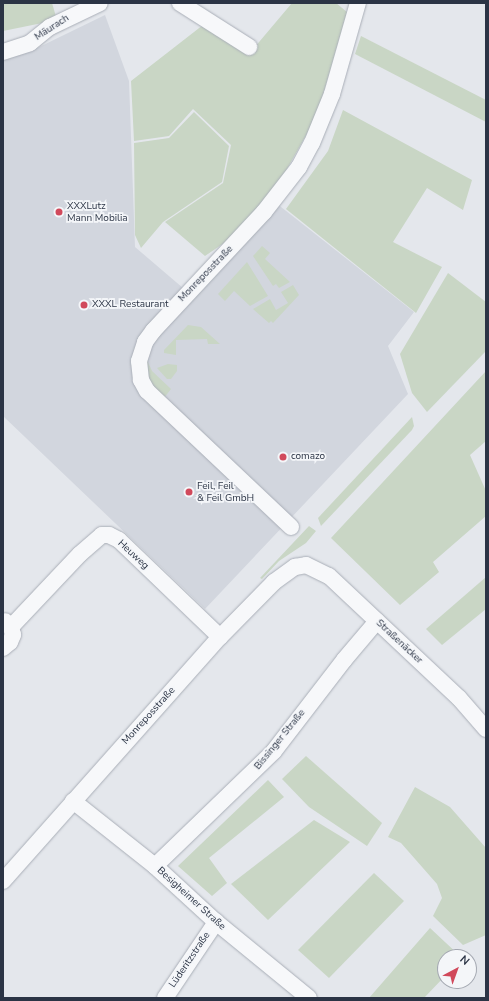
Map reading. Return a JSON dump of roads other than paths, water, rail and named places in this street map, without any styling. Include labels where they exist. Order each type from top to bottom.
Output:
[{"type":"street","name":"Mäurach","points":[[3,52],[30,43],[69,16],[100,3]]},
{"type":"street","points":[[180,3],[249,47]]},
{"type":"street","name":"Monreposstraße","points":[[291,527],[147,391],[141,380],[139,361],[145,342],[153,331],[264,212],[299,167],[312,144],[332,94],[358,3]]},
{"type":"street","name":"Heuweg","points":[[3,648],[10,642],[7,624],[102,535],[119,540],[220,637]]},
{"type":"street","name":"Monreposstraße","points":[[3,881],[72,801],[220,637],[285,573],[295,567],[306,565]]},
{"type":"street","name":"Straßenäcker","points":[[306,565],[329,576],[459,698],[486,729]]},
{"type":"street","name":"Bissinger Straße","points":[[154,866],[274,751],[344,660],[377,622]]},
{"type":"street","name":"Besigheimer Straße","points":[[72,801],[154,866],[216,922],[309,998]]},
{"type":"street","name":"Lüderitzstraße","points":[[165,998],[216,922]]},
{"type":"place","name":"XXXLutz Mann Mobilia","points":[[59,212]]},
{"type":"place","name":"XXXL Restaurant","points":[[84,305]]},
{"type":"place","name":"comazo","points":[[283,457]]},
{"type":"place","name":"Feil, Feil & Feil GmbH","points":[[189,492]]}]
